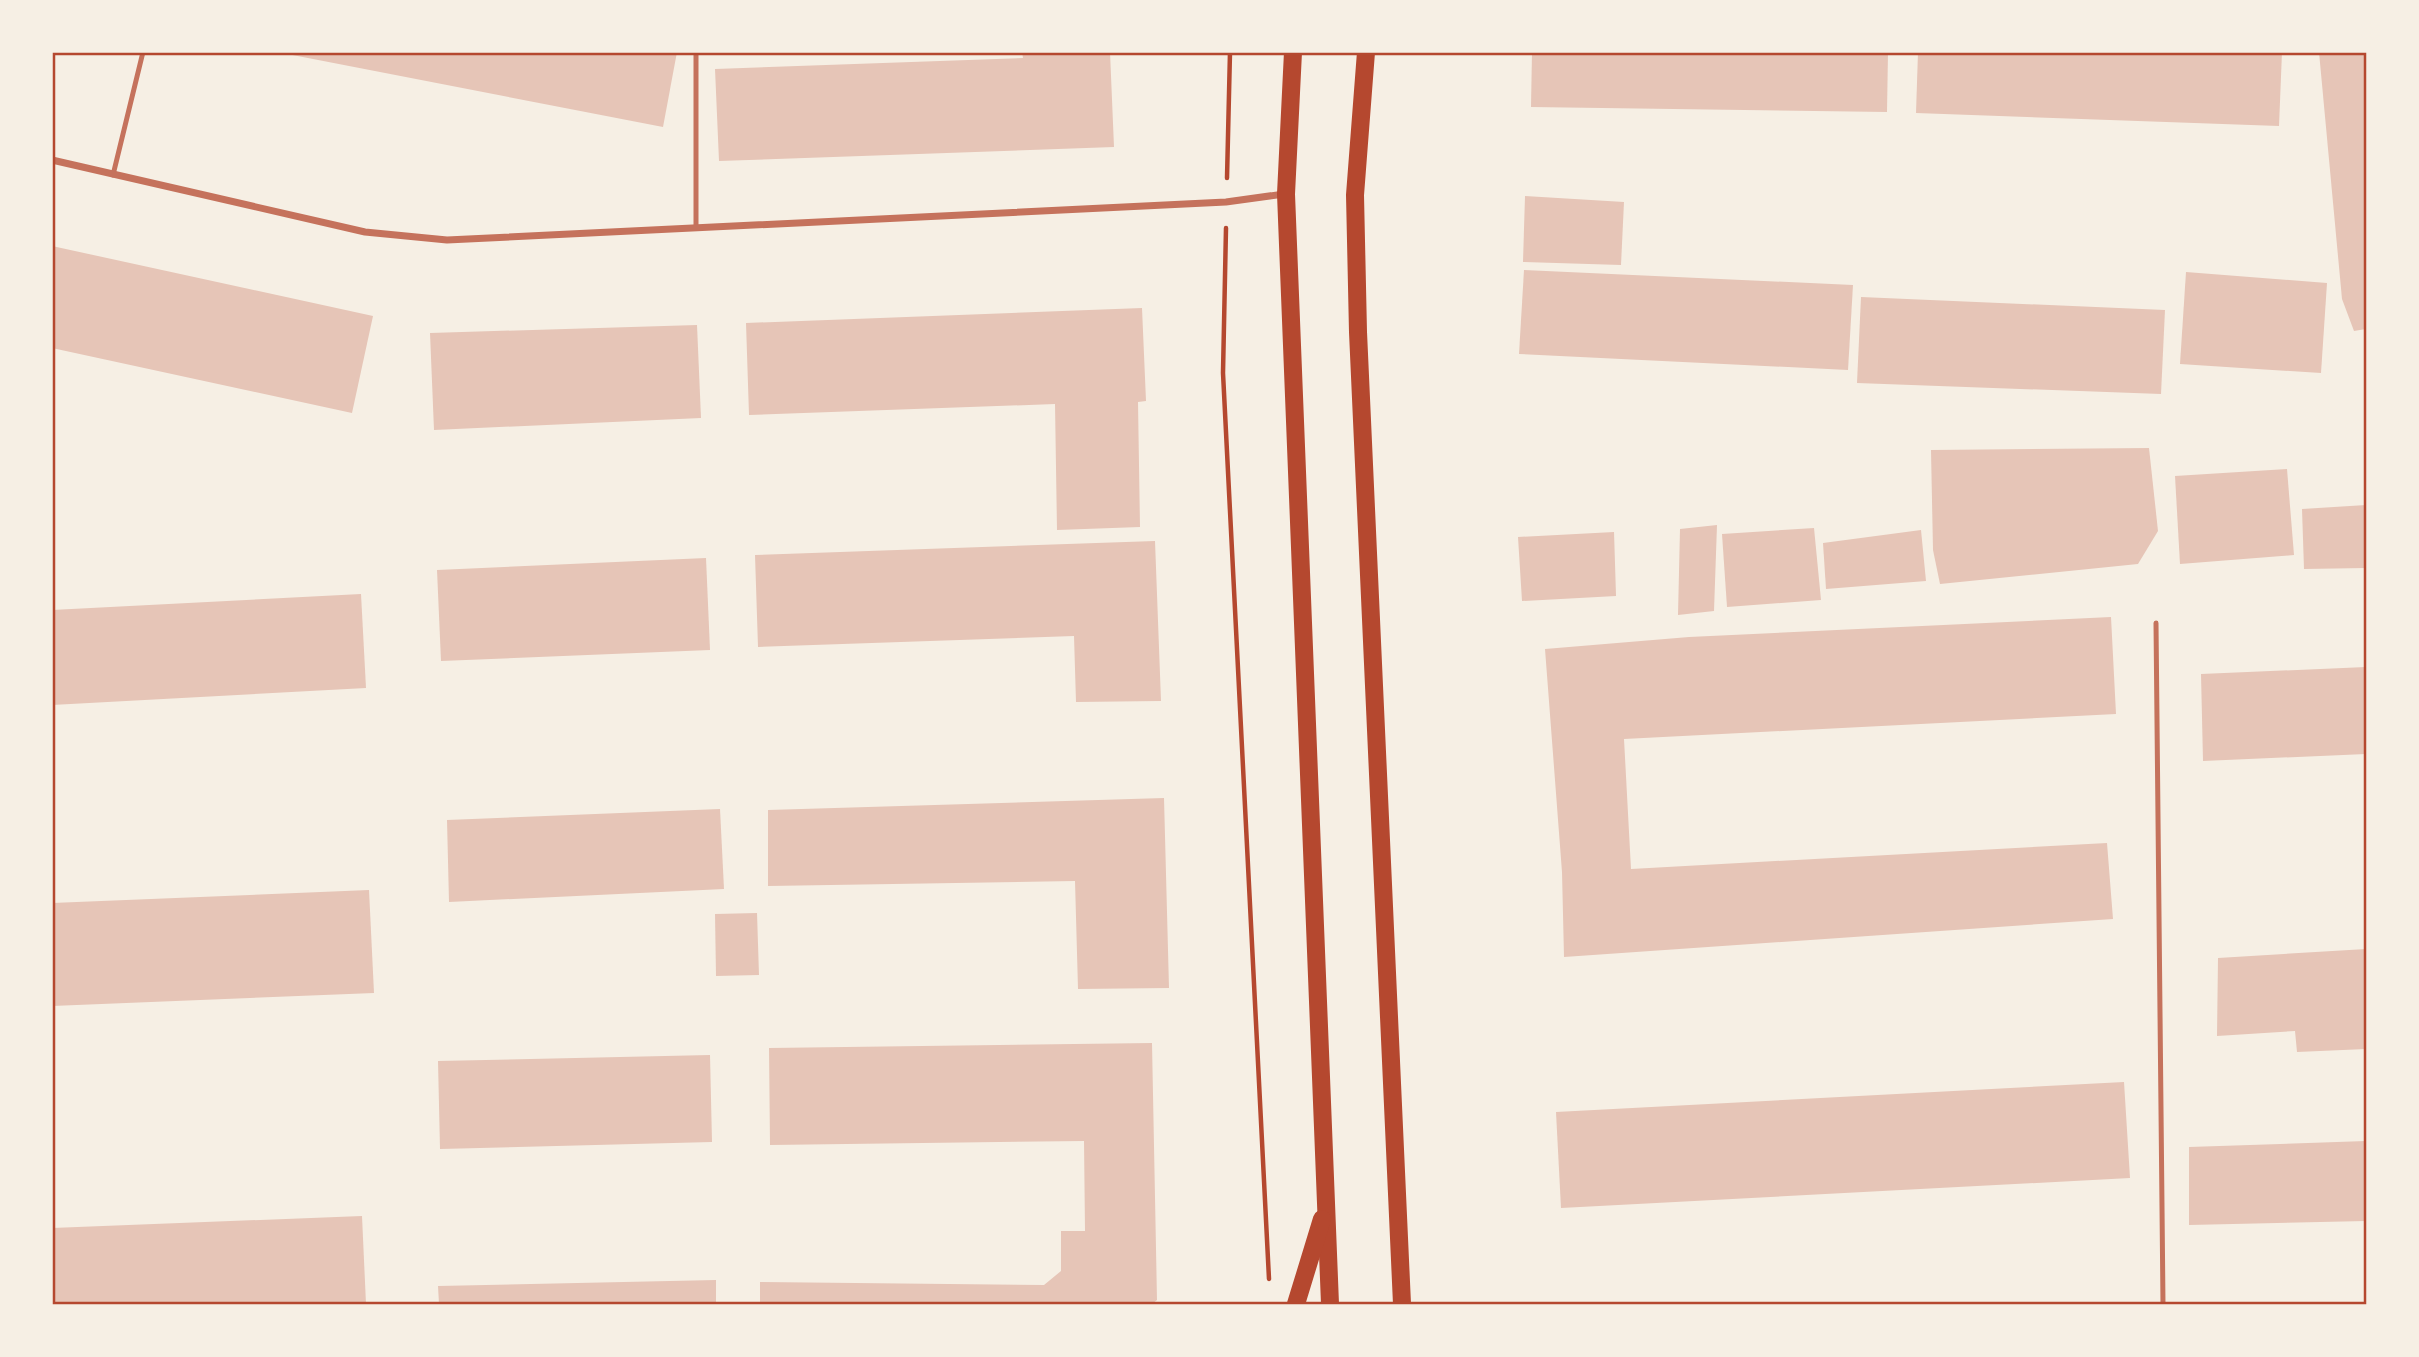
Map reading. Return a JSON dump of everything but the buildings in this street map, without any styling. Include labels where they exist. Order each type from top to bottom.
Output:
[{"type":"main road","points":[[1293,52],[1286,194],[1330,1304]]},
{"type":"main road","points":[[1366,52],[1355,195],[1358,332],[1402,1304]]},
{"type":"main road","points":[[1296,1304],[1326,1205]]},
{"type":"street","points":[[52,160],[365,232],[447,240],[1226,202],[1286,194]]},
{"type":"lane","points":[[113,176],[143,52]]},
{"type":"lane","points":[[696,52],[696,227]]},
{"type":"lane","points":[[2156,623],[2162,1304]]},
{"type":"path","points":[[1230,52],[1223,387],[1270,1291]]}]
